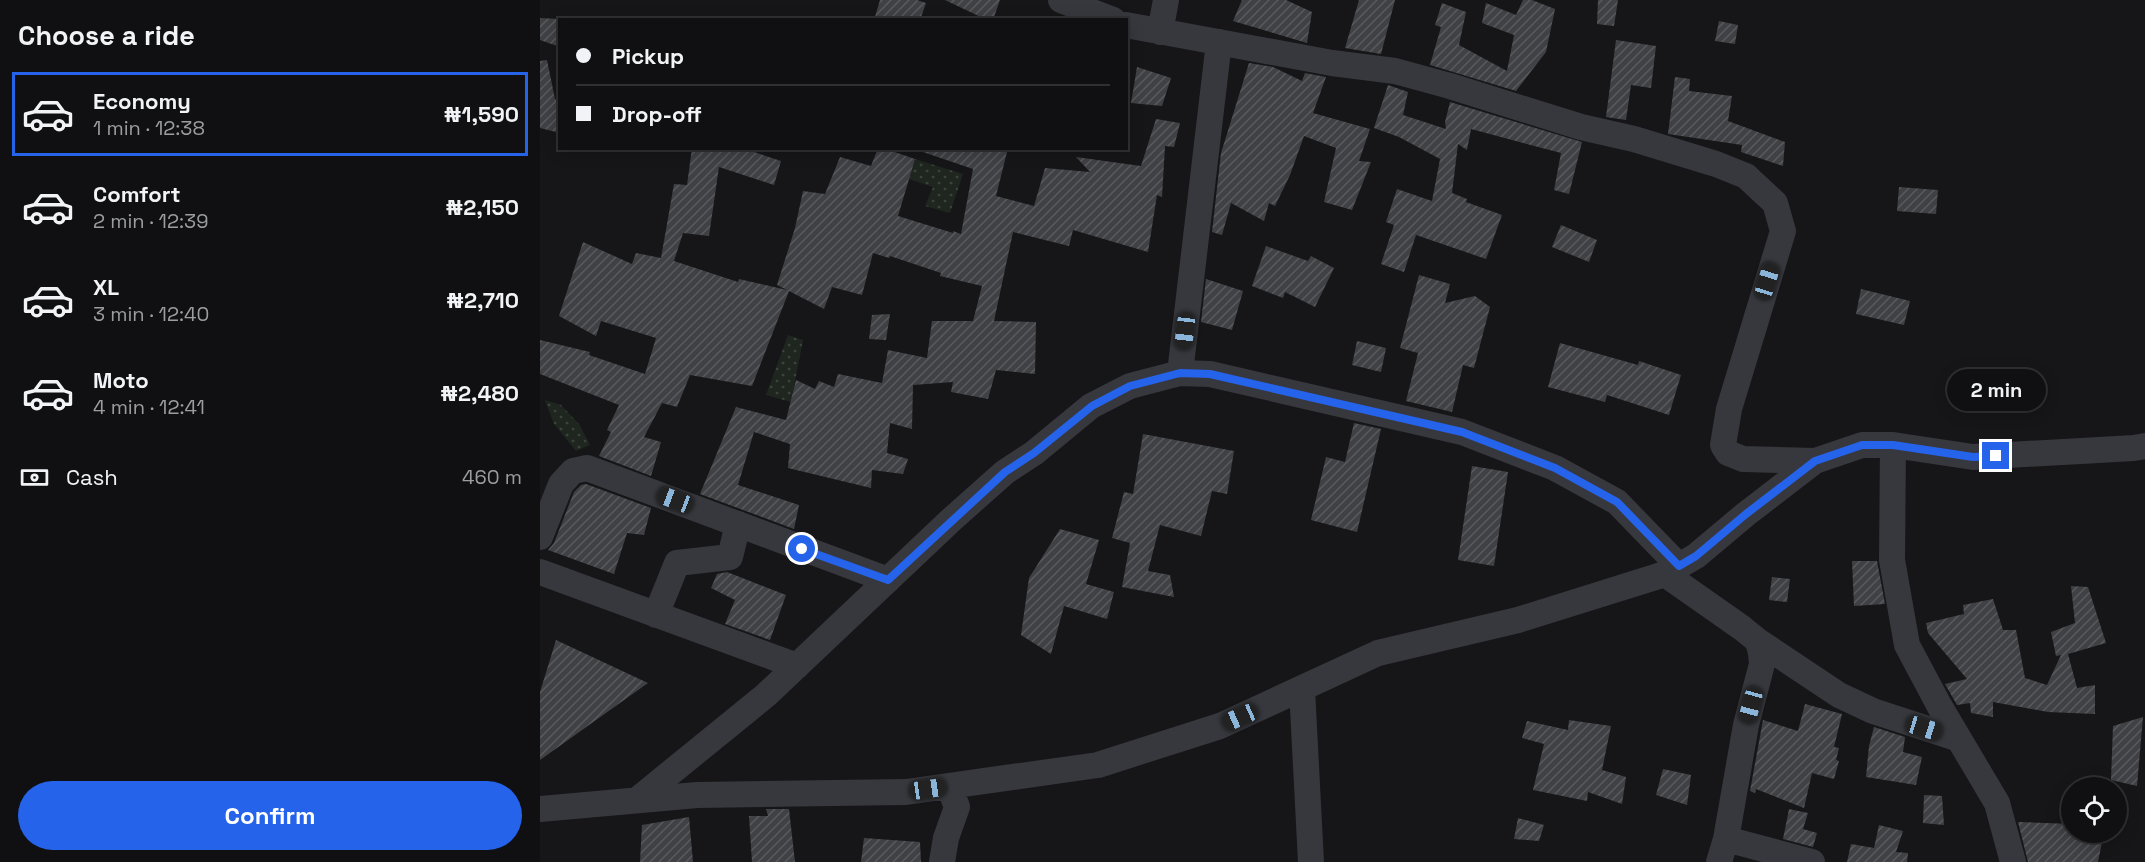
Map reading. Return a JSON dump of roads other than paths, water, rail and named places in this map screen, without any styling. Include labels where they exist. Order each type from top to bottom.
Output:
[{"type":"street","points":[[1061,0],[1108,18]]},
{"type":"street","points":[[1160,32],[1166,0]]},
{"type":"street","points":[[1128,25],[1332,63],[1395,71],[1581,127],[1634,139],[1716,164],[1746,176],[1775,203],[1783,231],[1729,409],[1723,445],[1728,453],[1743,459],[1815,461]]},
{"type":"street","points":[[1180,373],[1219,42]]},
{"type":"street","points":[[637,800],[766,695],[1005,472],[1034,453],[1092,406],[1130,386],[1180,373],[1210,374],[1462,432],[1544,464],[1617,502],[1672,570],[1758,641],[1847,699],[1873,711],[1959,739]]},
{"type":"street","points":[[540,808],[698,795],[906,792],[1098,765],[1220,726],[1378,653],[1518,620],[1672,570],[1696,556],[1815,461],[1862,445],[1893,445],[1973,457],[2141,454]]},
{"type":"street","points":[[1893,445],[1892,560],[1907,645],[1997,803],[2013,862]]},
{"type":"street","points":[[540,537],[561,484],[573,471],[587,468],[888,580]]},
{"type":"street","points":[[656,615],[677,563],[730,557],[738,524]]},
{"type":"street","points":[[540,572],[797,666]]},
{"type":"street","points":[[1758,641],[1762,664],[1746,725],[1723,851],[1812,862]]},
{"type":"street","points":[[1302,689],[1311,862]]},
{"type":"street","points":[[942,862],[946,838],[957,807],[949,786]]}]
